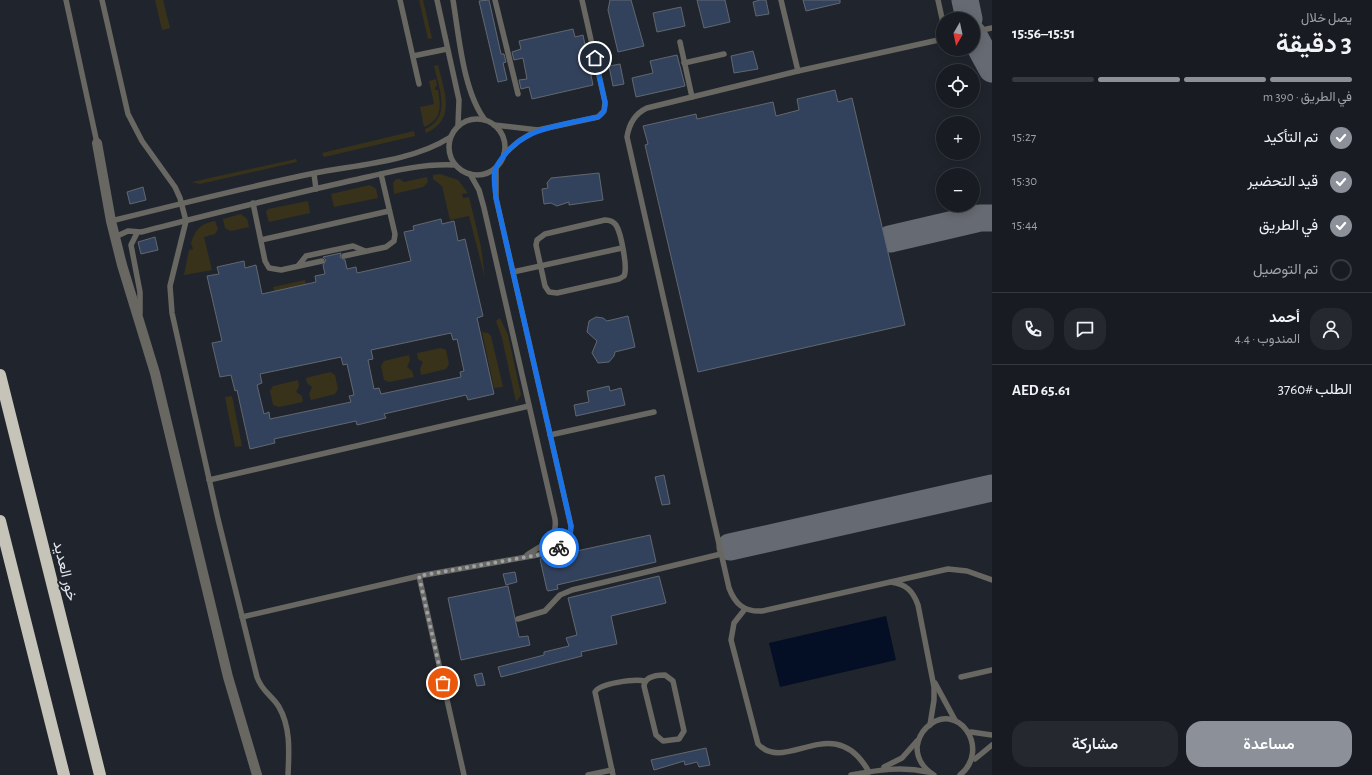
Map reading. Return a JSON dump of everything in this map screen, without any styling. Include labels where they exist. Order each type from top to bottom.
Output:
[{"type":"highway","name":"خور العديد","points":[[0,375],[100,775]]},
{"type":"highway","points":[[0,521],[64,775]]},
{"type":"street","points":[[97,143],[111,221],[125,279],[155,373],[228,677],[257,775]]},
{"type":"lane","points":[[66,0],[97,143]]},
{"type":"lane","points":[[102,0],[128,114],[142,141],[175,187],[182,204],[186,221],[172,277],[170,304],[209,480],[259,683],[262,690],[279,706],[290,743],[288,775]]},
{"type":"lane","points":[[400,0],[420,84]]},
{"type":"lane","points":[[437,0],[459,100],[458,125],[450,138],[449,155],[455,165],[464,172],[470,174],[481,175],[496,168]]},
{"type":"lane","points":[[452,0],[469,88],[477,108],[485,120],[494,125],[538,130]]},
{"type":"lane","points":[[495,0],[518,94]]},
{"type":"lane","points":[[242,617],[419,576],[556,550],[565,544],[570,536],[571,526],[496,198],[496,168],[504,154],[519,141],[538,130],[598,117],[604,111],[605,102],[582,0]]},
{"type":"lane","points":[[781,0],[798,71]]},
{"type":"lane","points":[[938,0],[940,12]]},
{"type":"lane","points":[[980,31],[992,28]]},
{"type":"lane","points":[[936,41],[798,71],[642,110],[634,117],[630,124],[627,137],[732,597],[745,609],[753,611],[771,609],[939,571],[958,569],[977,573],[992,580]]},
{"type":"lane","points":[[680,42],[692,97]]},
{"type":"lane","points":[[413,56],[447,49]]},
{"type":"lane","points":[[684,63],[724,54]]},
{"type":"lane","points":[[458,125],[468,120],[485,120]]},
{"type":"lane","points":[[494,125],[503,138],[504,154]]},
{"type":"lane","points":[[111,221],[314,174],[414,154],[432,148],[450,138]]},
{"type":"lane","points":[[115,237],[128,231],[137,233],[253,203],[382,174],[427,165],[455,165]]},
{"type":"lane","points":[[314,174],[316,189]]},
{"type":"lane","points":[[344,256],[389,246],[394,241],[395,234],[382,174]]},
{"type":"lane","points":[[470,174],[479,190],[484,208],[556,524],[554,533],[549,541],[525,556]]},
{"type":"lane","points":[[253,203],[265,264],[269,268],[277,270],[322,261]]},
{"type":"lane","points":[[261,240],[389,211]]},
{"type":"lane","points":[[605,220],[611,221],[617,226],[627,270],[622,278],[557,293],[547,290],[540,266],[536,245],[539,237],[605,220]]},
{"type":"lane","points":[[137,233],[131,245],[140,292],[139,319]]},
{"type":"lane","points":[[298,266],[306,256],[353,246],[365,251]]},
{"type":"lane","points":[[513,272],[622,248]]},
{"type":"lane","points":[[209,480],[529,406]]},
{"type":"lane","points":[[550,435],[654,412]]},
{"type":"lane","points":[[518,619],[545,611],[560,595],[572,590],[721,554]]},
{"type":"lane","points":[[419,576],[464,775]]},
{"type":"lane","points":[[885,582],[902,584],[912,591],[915,598],[932,677],[934,700],[930,725]]},
{"type":"lane","points":[[745,609],[734,623],[731,640],[758,744],[763,749],[776,755],[823,744],[842,746],[858,756],[868,772]]},
{"type":"lane","points":[[961,677],[992,670]]},
{"type":"lane","points":[[588,775],[613,772],[594,692],[602,686],[636,680],[645,681],[649,678],[665,675],[673,681],[684,731],[681,737],[663,741],[657,738],[644,686],[645,681]]},
{"type":"lane","points":[[932,677],[955,720]]},
{"type":"lane","points":[[880,769],[902,758],[930,725],[938,720],[955,720],[971,732],[976,745],[975,759]]},
{"type":"lane","points":[[971,732],[992,735]]},
{"type":"lane","points":[[919,738],[917,748],[918,757],[932,773]]},
{"type":"lane","points":[[960,775],[966,773],[975,759],[992,745]]},
{"type":"lane","points":[[851,775],[880,769],[899,768],[932,773]]},
{"type":"shaded area","points":[[155,0],[163,0],[170,28],[162,30]]},
{"type":"shaded area","points":[[419,0],[423,0],[432,38],[428,39]]},
{"type":"shaded area","points":[[438,65],[445,94],[445,112],[442,120],[436,127],[426,133],[425,129],[433,124],[438,118],[441,110],[442,102],[434,66]]},
{"type":"shaded area","points":[[436,79],[437,86],[435,87],[435,90],[438,90],[440,102],[439,112],[434,121],[424,127],[420,107],[434,104],[429,81]]},
{"type":"shaded area","points":[[414,131],[415,136],[324,157],[322,153]]},
{"type":"shaded area","points":[[296,159],[297,162],[200,184],[192,182]]},
{"type":"shaded area","points":[[440,174],[458,180],[468,193],[462,194],[463,198],[469,197],[481,247],[485,278],[469,216],[450,220],[442,186],[433,179],[433,175]]},
{"type":"shaded area","points":[[427,177],[428,182],[423,187],[394,194],[393,183],[396,179],[400,179],[404,182]]},
{"type":"shaded area","points":[[370,185],[376,189],[378,198],[334,207],[331,194]]},
{"type":"shaded area","points":[[308,201],[310,213],[269,222],[266,212],[268,209]]},
{"type":"shaded area","points":[[241,214],[247,219],[249,227],[231,231],[225,228],[223,219]]},
{"type":"shaded area","points":[[215,221],[218,229],[215,234],[204,237],[212,270],[184,275],[189,250],[193,249],[191,243],[195,234],[202,226]]},
{"type":"shaded area","points":[[305,280],[306,284],[274,291],[273,287]]},
{"type":"shaded area","points":[[500,318],[508,335],[521,395],[516,402],[502,338],[496,321]]},
{"type":"shaded area","points":[[482,332],[488,333],[491,336],[503,387],[494,388]]},
{"type":"shaded area","points":[[441,348],[446,350],[449,364],[446,369],[421,375],[420,369],[423,362],[418,359],[417,353]]},
{"type":"shaded area","points":[[409,355],[410,360],[407,367],[412,371],[414,377],[389,382],[384,380],[381,366],[384,361]]},
{"type":"shaded area","points":[[330,372],[335,375],[338,389],[335,394],[311,400],[309,394],[312,387],[307,383],[306,378]]},
{"type":"shaded area","points":[[298,380],[299,386],[296,392],[302,396],[303,402],[279,407],[273,405],[270,391],[273,386]]},
{"type":"shaded area","points":[[232,396],[242,446],[235,447],[225,397]]},
{"type":"water","points":[[886,616],[896,660],[780,687],[769,643]]},
{"type":"building","points":[[489,0],[501,54],[504,54],[506,62],[503,63],[507,80],[498,82],[479,1]]},
{"type":"building","points":[[610,0],[631,0],[644,46],[618,52],[608,10]]},
{"type":"building","points":[[697,0],[725,0],[730,22],[704,28]]},
{"type":"building","points":[[766,0],[769,14],[756,16],[753,2]]},
{"type":"building","points":[[803,0],[840,0],[840,3],[806,11]]},
{"type":"building","points":[[681,7],[685,26],[657,32],[653,13]]},
{"type":"building","points":[[573,29],[575,37],[583,35],[593,85],[532,99],[529,87],[521,89],[519,80],[527,79],[523,58],[514,60],[512,52],[521,49],[519,41]]},
{"type":"building","points":[[753,51],[758,69],[734,73],[731,56]]},
{"type":"building","points":[[677,55],[685,86],[636,97],[632,78],[653,73],[650,61]]},
{"type":"building","points":[[620,64],[624,84],[613,86],[609,66]]},
{"type":"building","points":[[835,90],[838,102],[852,98],[905,325],[698,372],[645,145],[648,144],[643,126],[696,114],[697,119],[773,102],[776,116],[799,110],[797,99]]},
{"type":"building","points":[[599,173],[603,200],[569,205],[569,202],[557,206],[551,203],[544,204],[542,189],[548,188],[547,183],[551,178]]},
{"type":"building","points":[[143,187],[146,200],[130,204],[127,192]]},
{"type":"building","points":[[441,219],[442,224],[454,221],[458,241],[465,239],[483,316],[477,318],[494,394],[468,400],[466,395],[384,414],[386,418],[357,425],[356,421],[274,439],[275,443],[250,449],[237,390],[235,391],[231,375],[220,377],[212,343],[222,341],[207,276],[219,274],[217,267],[244,261],[245,268],[256,265],[262,294],[316,282],[315,276],[325,274],[323,265],[326,260],[323,257],[341,253],[340,257],[345,260],[347,269],[356,267],[357,273],[411,261],[404,232],[414,230],[413,226]],"holes":[[[451,333],[453,340],[457,339],[464,371],[460,372],[461,377],[381,394],[379,388],[374,389],[368,360],[373,359],[371,350]],[[341,357],[343,365],[347,364],[354,395],[349,396],[351,402],[270,419],[269,412],[264,414],[257,385],[262,383],[260,374]]]},
{"type":"building","points":[[155,237],[158,250],[141,254],[138,242]]},
{"type":"building","points":[[628,316],[635,347],[615,352],[614,356],[609,362],[598,363],[592,353],[597,341],[587,332],[589,321],[596,317],[603,318],[607,321]]},
{"type":"building","points":[[609,386],[610,391],[621,388],[625,405],[576,416],[574,405],[589,402],[587,391]]},
{"type":"building","points":[[664,475],[670,504],[662,505],[655,477]]},
{"type":"building","points":[[650,535],[656,562],[557,585],[558,589],[547,590],[540,559]]},
{"type":"building","points":[[515,572],[517,582],[506,585],[503,574]]},
{"type":"building","points":[[659,576],[666,603],[611,616],[617,644],[581,652],[582,656],[501,677],[498,667],[544,655],[544,652],[569,646],[566,638],[577,635],[568,598]]},
{"type":"building","points":[[508,586],[519,637],[528,636],[530,645],[461,660],[448,598]]},
{"type":"building","points":[[482,673],[485,685],[477,686],[474,675]]},
{"type":"building","points":[[706,748],[710,765],[699,767],[697,762],[685,765],[684,761],[654,770],[651,760]]},
{"type":"taxiway","points":[[965,0],[968,12]]},
{"type":"taxiway","points":[[980,47],[992,69]]},
{"type":"taxiway","points":[[890,239],[980,218],[992,218]]},
{"type":"taxiway","points":[[730,547],[992,488]]},
{"type":"way so far","points":[[443,683],[419,576],[543,554],[552,552],[559,548]]},
{"type":"route","points":[[559,548],[569,540],[571,526],[496,198],[495,175],[496,168],[504,154],[519,141],[538,130],[598,117],[602,114],[606,106],[595,58]]}]
